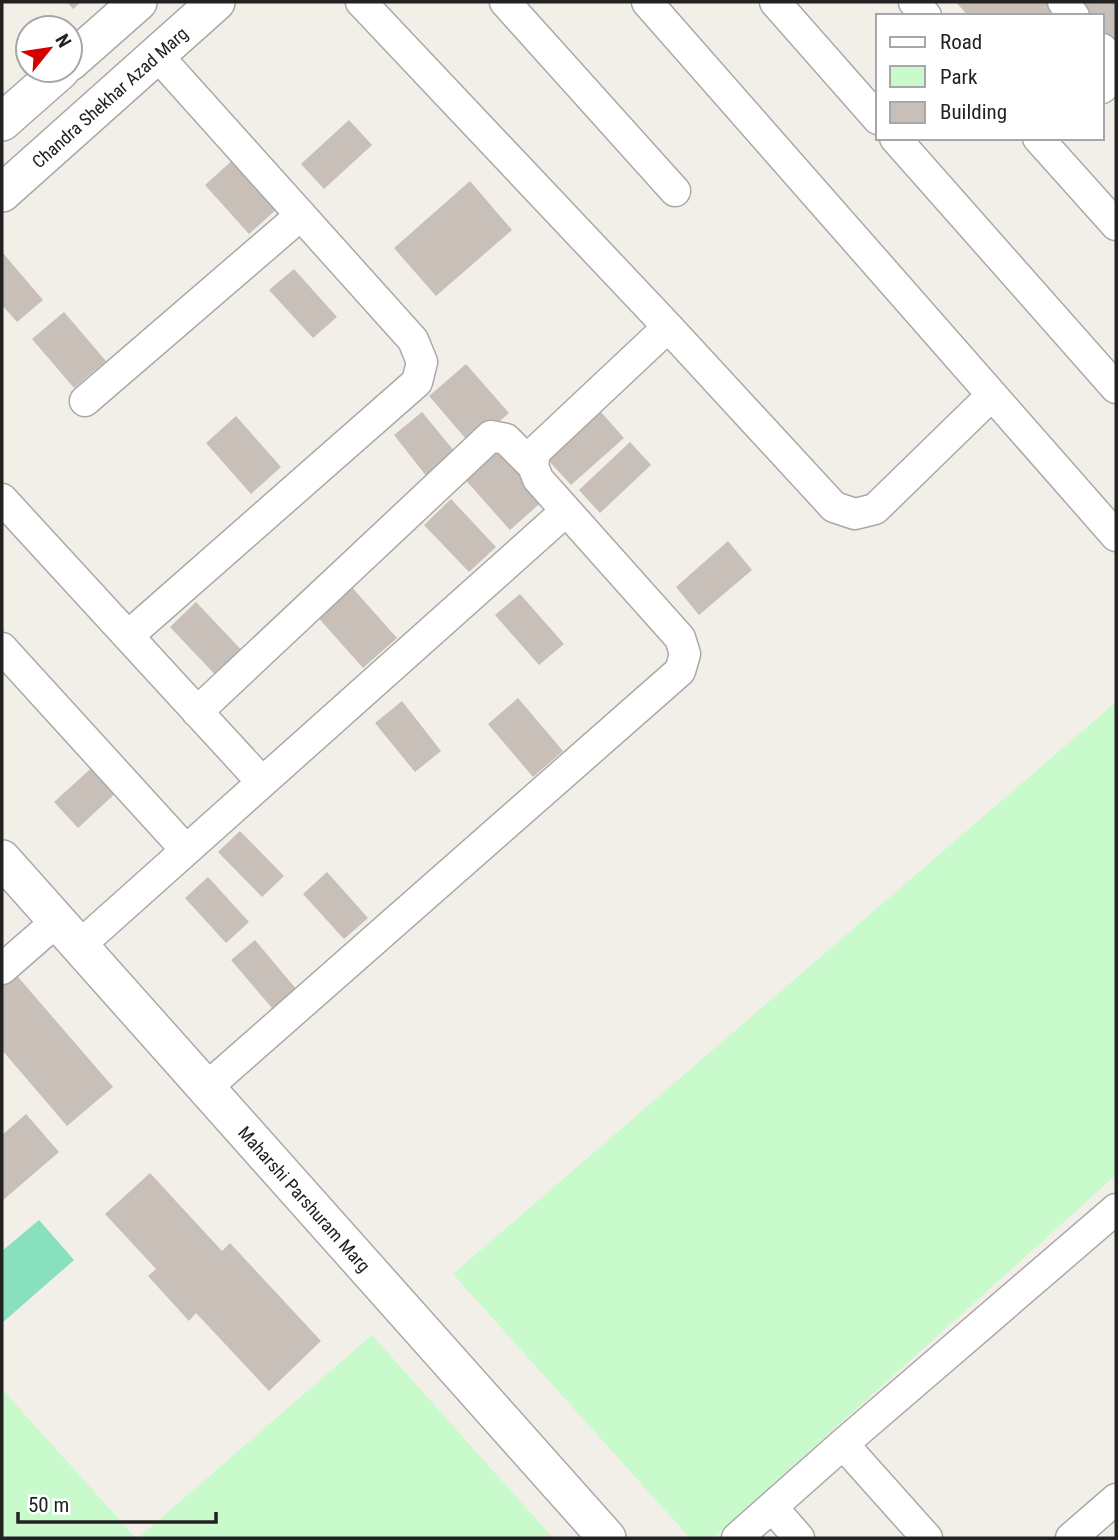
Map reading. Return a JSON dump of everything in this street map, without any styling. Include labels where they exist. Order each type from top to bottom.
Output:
[{"type":"street","points":[[158,2],[170,43]]},
{"type":"street","name":"Chandra Shekhar Azad Marg","points":[[2,194],[216,2]]},
{"type":"street","points":[[360,2],[668,327],[834,507],[855,514],[875,509],[992,395]]},
{"type":"street","points":[[505,2],[675,191]]},
{"type":"street","points":[[647,2],[1116,536]]},
{"type":"street","points":[[775,2],[876,117]]},
{"type":"street","points":[[84,49],[130,8],[170,43],[301,215],[413,340],[422,362],[417,382],[128,636]]},
{"type":"street","points":[[1104,51],[1116,66]]},
{"type":"street","points":[[2,122],[45,84]]},
{"type":"street","points":[[897,140],[1116,388]]},
{"type":"street","points":[[1041,140],[1116,225]]},
{"type":"street","points":[[85,401],[301,215]]},
{"type":"street","points":[[533,466],[536,452],[668,327]]},
{"type":"street","points":[[197,712],[491,436],[506,439],[533,466],[538,479],[680,638],[685,654],[680,671],[206,1088]]},
{"type":"street","points":[[2,499],[262,782]]},
{"type":"street","points":[[2,969],[68,934],[186,850],[566,510]]},
{"type":"street","points":[[2,648],[186,850]]},
{"type":"street","name":"Maharshi Parshuram Marg","points":[[2,859],[607,1538]]},
{"type":"street","points":[[737,1538],[1116,1209]]},
{"type":"street","points":[[843,1444],[927,1538]]},
{"type":"street","points":[[1071,1538],[1116,1499]]},
{"type":"street","points":[[772,1507],[799,1538]]},
{"type":"green space","points":[[1116,702],[1116,1175],[713,1538],[690,1538],[453,1274]]},
{"type":"green space","points":[[39,1220],[74,1260],[2,1323],[2,1251]]},
{"type":"green space","points":[[372,1335],[553,1538],[138,1538]]},
{"type":"green space","points":[[2,1389],[136,1538],[2,1538]]},
{"type":"building","points":[[67,2],[81,2],[73,9]]},
{"type":"building","points":[[956,2],[1054,2],[1065,14],[966,14]]},
{"type":"building","points":[[1073,2],[1116,2],[1116,41],[1111,45],[1104,37],[1104,14],[1084,14]]},
{"type":"building","points":[[349,120],[372,145],[324,189],[301,164]]},
{"type":"building","points":[[235,158],[279,207],[249,234],[205,185]]},
{"type":"building","points":[[470,181],[512,230],[436,296],[394,248]]},
{"type":"building","points":[[2,252],[43,300],[17,322],[2,305]]},
{"type":"building","points":[[294,269],[337,317],[313,338],[269,290]]},
{"type":"building","points":[[64,312],[106,361],[74,388],[32,339]]},
{"type":"building","points":[[466,364],[509,413],[472,446],[429,396]]},
{"type":"building","points":[[422,412],[460,458],[431,482],[394,435]]},
{"type":"building","points":[[601,412],[624,438],[571,485],[548,460]]},
{"type":"building","points":[[236,416],[281,467],[251,494],[206,443]]},
{"type":"building","points":[[630,442],[651,465],[600,513],[579,490]]},
{"type":"building","points":[[496,445],[545,499],[510,530],[462,476]]},
{"type":"building","points":[[451,499],[496,547],[469,572],[424,525]]},
{"type":"building","points":[[728,541],[752,570],[699,615],[676,587]]},
{"type":"building","points":[[349,584],[397,638],[363,668],[315,614]]},
{"type":"building","points":[[520,594],[564,644],[539,665],[495,615]]},
{"type":"building","points":[[196,602],[249,658],[223,683],[170,627]]},
{"type":"building","points":[[518,698],[563,751],[533,777],[488,724]]},
{"type":"building","points":[[402,701],[441,751],[415,772],[375,723]]},
{"type":"building","points":[[97,763],[120,789],[78,828],[54,802]]},
{"type":"building","points":[[240,831],[284,876],[262,897],[218,852]]},
{"type":"building","points":[[327,872],[368,918],[344,939],[303,894]]},
{"type":"building","points":[[208,877],[249,922],[226,943],[185,898]]},
{"type":"building","points":[[255,940],[302,996],[278,1015],[231,960]]},
{"type":"building","points":[[12,970],[113,1087],[67,1126],[2,1050],[2,979]]},
{"type":"building","points":[[26,1114],[59,1152],[2,1201],[2,1135]]},
{"type":"building","points":[[150,1173],[222,1251],[230,1243],[321,1341],[269,1391],[196,1313],[189,1321],[148,1276],[156,1269],[105,1214]]}]
